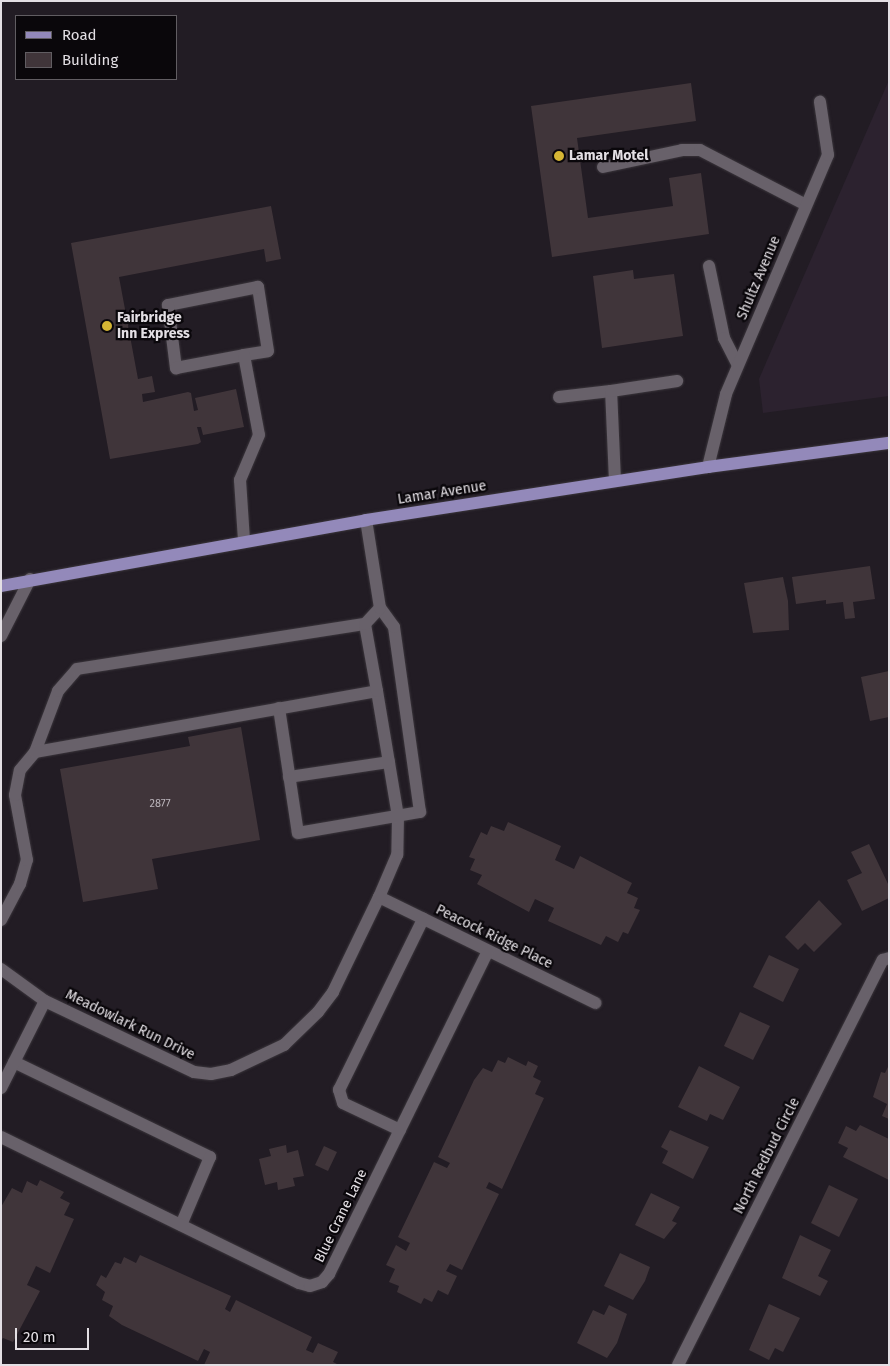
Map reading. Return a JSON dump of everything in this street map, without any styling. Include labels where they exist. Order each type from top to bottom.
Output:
[{"type":"main road","name":"Lamar Avenue","points":[[1,586],[244,540],[366,520],[708,467],[889,443]]},
{"type":"street","name":"Shultz Avenue","points":[[708,467],[726,394],[828,154],[820,102]]},
{"type":"street","points":[[603,167],[682,150],[700,150],[806,205]]},
{"type":"street","points":[[709,266],[724,338],[738,365]]},
{"type":"street","points":[[258,287],[268,351],[244,355],[176,368],[168,305],[258,287]]},
{"type":"street","points":[[244,355],[258,435],[240,480],[244,540]]},
{"type":"street","points":[[559,397],[677,381]]},
{"type":"street","points":[[611,391],[615,481]]},
{"type":"street","points":[[279,708],[298,832],[420,812],[394,627],[380,608],[366,520]]},
{"type":"street","points":[[1,636],[30,579]]},
{"type":"street","points":[[1,920],[20,884],[27,860],[15,795],[20,770],[35,752],[58,691],[77,669],[364,624],[380,608]]},
{"type":"street","name":"Meadowlark Run Drive","points":[[1,969],[45,1001],[194,1072],[211,1074],[231,1070],[284,1045],[318,1012],[333,992],[397,855],[398,816],[364,624]]},
{"type":"street","points":[[35,752],[377,691]]},
{"type":"street","points":[[289,777],[389,762]]},
{"type":"street","name":"Peacock Ridge Place","points":[[379,897],[595,1003]]},
{"type":"street","points":[[400,1130],[343,1103],[340,1090],[423,919]]},
{"type":"street","name":"Blue Crane Lane","points":[[1,1137],[299,1283],[310,1286],[322,1282],[329,1274],[488,951]]},
{"type":"street","name":"North Redbud Circle","points":[[678,1365],[886,959]]},
{"type":"street","points":[[1,1088],[45,1001]]},
{"type":"street","points":[[14,1062],[210,1157],[181,1225]]},
{"type":"shaded area","points":[[889,80],[889,396],[763,413],[759,379]]},
{"type":"building","name":"Lamar Motel","points":[[691,83],[696,121],[577,138],[588,218],[673,206],[669,178],[701,173],[709,234],[552,257],[531,106]]},
{"type":"building","name":"Fairbridge Inn Express","points":[[271,206],[281,259],[266,262],[264,249],[119,277],[138,379],[152,376],[155,392],[142,394],[143,402],[188,392],[191,393],[194,411],[198,410],[195,398],[236,389],[244,427],[203,435],[201,427],[197,427],[201,442],[198,444],[110,459],[71,243]]},
{"type":"building","points":[[633,270],[634,279],[674,274],[683,336],[602,348],[593,276]]},
{"type":"building","points":[[870,566],[875,599],[853,602],[855,618],[845,619],[843,602],[826,604],[826,600],[796,604],[792,577]]},
{"type":"building","points":[[783,577],[788,601],[789,630],[753,633],[744,583]]},
{"type":"building","points":[[889,671],[889,717],[870,721],[861,677]]},
{"type":"building","points":[[241,727],[260,840],[152,859],[158,889],[83,902],[60,769],[190,746],[188,737]]},
{"type":"building","points":[[508,822],[561,846],[555,860],[574,869],[580,856],[632,883],[627,893],[638,898],[634,908],[640,910],[628,934],[623,932],[618,942],[606,936],[601,945],[548,921],[554,908],[535,899],[529,912],[477,884],[482,875],[470,870],[475,859],[469,857],[481,832],[487,835],[491,826],[504,831]]},
{"type":"building","points":[[869,844],[889,886],[889,898],[862,911],[847,880],[862,873],[851,852]]},
{"type":"building","points":[[819,900],[842,924],[814,952],[805,943],[798,950],[785,937]]},
{"type":"building","points":[[769,955],[799,969],[783,1002],[753,987]]},
{"type":"building","points":[[740,1012],[770,1026],[753,1060],[724,1046]]},
{"type":"building","points":[[508,1057],[526,1066],[528,1061],[538,1066],[533,1077],[541,1081],[535,1094],[544,1098],[502,1189],[489,1182],[486,1188],[499,1194],[462,1270],[450,1264],[446,1271],[457,1276],[448,1295],[438,1290],[432,1302],[424,1298],[421,1304],[397,1292],[399,1286],[389,1282],[395,1269],[386,1265],[396,1245],[406,1251],[410,1243],[398,1237],[434,1162],[447,1168],[450,1163],[438,1157],[474,1080],[483,1068],[492,1072],[498,1060],[505,1063]]},
{"type":"building","points":[[889,1065],[889,1119],[882,1116],[887,1104],[873,1097],[881,1072],[885,1073]]},
{"type":"building","points":[[699,1066],[740,1087],[723,1120],[710,1114],[707,1121],[678,1107]]},
{"type":"building","points":[[860,1125],[889,1139],[889,1180],[843,1157],[848,1148],[838,1143],[846,1126],[856,1131]]},
{"type":"building","points":[[670,1130],[709,1147],[693,1179],[662,1163],[668,1151],[661,1147]]},
{"type":"building","points":[[286,1145],[287,1153],[298,1150],[304,1176],[293,1178],[295,1186],[278,1190],[277,1182],[265,1185],[259,1159],[271,1156],[269,1149]]},
{"type":"building","points":[[324,1146],[337,1152],[328,1171],[315,1165]]},
{"type":"building","points":[[40,1180],[64,1192],[60,1198],[70,1203],[64,1215],[74,1219],[50,1273],[36,1266],[27,1285],[40,1291],[13,1342],[3,1338],[1,1340],[1,1207],[12,1188],[22,1193],[27,1181],[37,1186]]},
{"type":"building","points":[[829,1185],[858,1199],[839,1237],[811,1223]]},
{"type":"building","points":[[651,1193],[680,1207],[672,1221],[677,1223],[664,1239],[635,1225]]},
{"type":"building","points":[[800,1235],[831,1250],[818,1276],[828,1281],[820,1296],[782,1278]]},
{"type":"building","points":[[620,1253],[650,1267],[645,1281],[633,1300],[604,1286]]},
{"type":"building","points":[[140,1255],[231,1296],[225,1309],[230,1312],[236,1300],[312,1337],[306,1350],[313,1353],[318,1343],[338,1352],[333,1362],[339,1365],[204,1365],[210,1352],[204,1349],[198,1361],[122,1325],[109,1316],[113,1306],[102,1300],[105,1292],[96,1285],[101,1275],[106,1278],[115,1262],[121,1264],[124,1257],[136,1263]]},
{"type":"building","points":[[769,1304],[800,1318],[783,1352],[775,1348],[769,1360],[749,1350]]},
{"type":"building","points":[[609,1305],[627,1314],[617,1343],[607,1358],[577,1343],[593,1310],[604,1315]]},
{"type":"place","name":"Lamar Motel","points":[[559,156]]},
{"type":"place","name":"Fairbridge Inn Express","points":[[107,326]]}]
